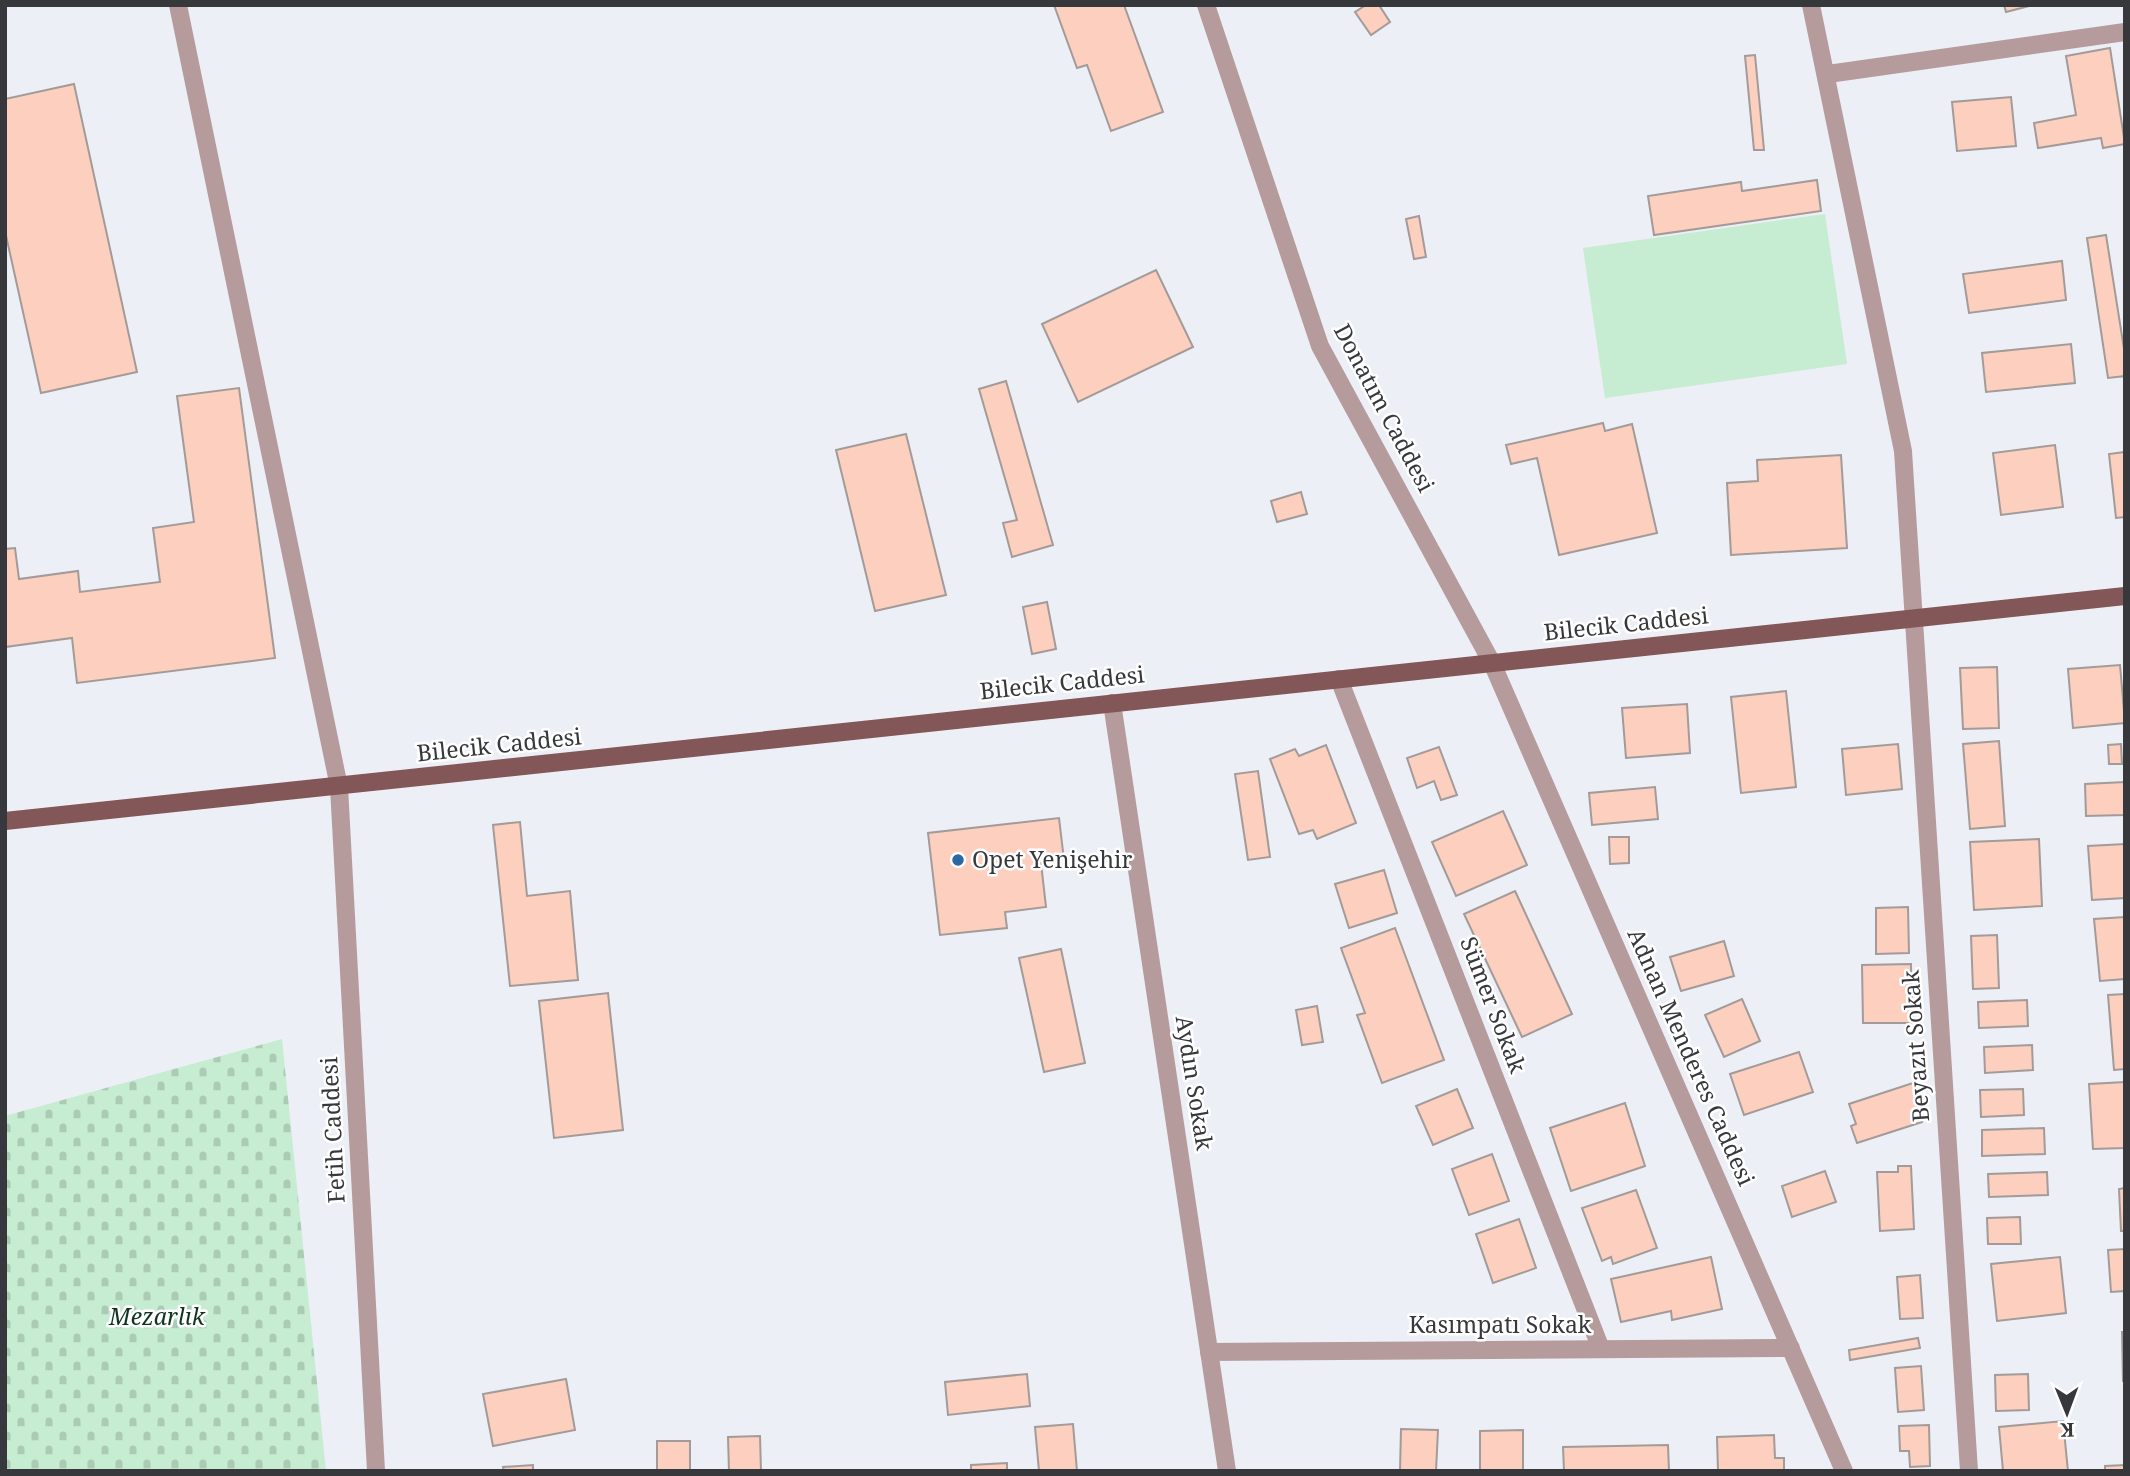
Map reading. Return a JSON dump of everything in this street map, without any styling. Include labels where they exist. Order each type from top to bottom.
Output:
[{"type":"main road","name":"Bilecik Caddesi","points":[[5,821],[2125,596]]},
{"type":"street","name":"Fetih Caddesi","points":[[178,5],[339,787],[376,1471]]},
{"type":"street","name":"Donatım Caddesi","points":[[1206,5],[1320,346],[1492,663]]},
{"type":"street","name":"Beyazıt Sokak","points":[[1811,5],[1828,74],[1903,451],[1969,1471]]},
{"type":"street","points":[[1828,74],[2125,32]]},
{"type":"street","name":"Adnan Menderes Caddesi","points":[[1492,663],[1844,1471]]},
{"type":"street","name":"Sümer Sokak","points":[[1339,679],[1601,1349]]},
{"type":"street","name":"Aydın Sokak","points":[[1112,702],[1227,1471]]},
{"type":"street","name":"Kasımpatı Sokak","points":[[1209,1352],[1791,1348]]},
{"type":"green space","points":[[1825,214],[1847,364],[1605,398],[1583,248]]},
{"type":"green space","name":"Mezarlık","points":[[282,1039],[326,1471],[5,1471],[5,1116]]},
{"type":"building","points":[[1054,5],[1124,5],[1163,112],[1111,131],[1087,65],[1077,68]]},
{"type":"building","points":[[1366,5],[1379,5],[1390,22],[1371,35],[1355,12]]},
{"type":"building","points":[[2004,5],[2033,5],[2006,12]]},
{"type":"building","points":[[2110,48],[2125,144],[2103,148],[2101,138],[2038,148],[2034,123],[2076,115],[2066,56]]},
{"type":"building","points":[[1755,55],[1764,150],[1754,150],[1745,56]]},
{"type":"building","points":[[74,84],[137,372],[41,393],[5,231],[5,99]]},
{"type":"building","points":[[2011,97],[2016,146],[1957,151],[1952,102]]},
{"type":"building","points":[[1817,180],[1821,211],[1654,235],[1648,196],[1741,182],[1742,191]]},
{"type":"building","points":[[1419,216],[1426,257],[1414,259],[1406,219]]},
{"type":"building","points":[[2106,235],[2125,355],[2125,376],[2108,378],[2087,238]]},
{"type":"building","points":[[2062,261],[2066,300],[1969,313],[1963,274]]},
{"type":"building","points":[[1156,270],[1193,347],[1078,402],[1042,324]]},
{"type":"building","points":[[2071,344],[2075,383],[1986,392],[1982,353]]},
{"type":"building","points":[[1006,381],[1053,545],[1012,557],[1003,523],[1017,520],[979,389]]},
{"type":"building","points":[[239,388],[275,658],[77,683],[72,638],[5,647],[5,549],[15,548],[19,579],[78,571],[80,592],[160,582],[153,528],[194,522],[177,396]]},
{"type":"building","points":[[1603,423],[1605,431],[1632,424],[1657,533],[1559,555],[1537,458],[1511,464],[1506,445]]},
{"type":"building","points":[[906,434],[946,595],[875,611],[836,450]]},
{"type":"building","points":[[2055,445],[2063,507],[2001,515],[1993,453]]},
{"type":"building","points":[[2125,452],[2125,517],[2116,518],[2109,454]]},
{"type":"building","points":[[1841,455],[1847,548],[1731,555],[1727,483],[1758,481],[1757,460]]},
{"type":"building","points":[[1301,492],[1307,514],[1277,522],[1271,501]]},
{"type":"building","points":[[1047,602],[1056,649],[1032,654],[1023,607]]},
{"type":"building","points":[[2120,665],[2125,723],[2073,728],[2068,669]]},
{"type":"building","points":[[1997,667],[1999,728],[1963,729],[1960,668]]},
{"type":"building","points":[[1786,691],[1796,787],[1741,793],[1731,697]]},
{"type":"building","points":[[1687,704],[1690,753],[1626,758],[1622,708]]},
{"type":"building","points":[[1999,741],[2005,826],[1970,829],[1963,744]]},
{"type":"building","points":[[1898,744],[1902,789],[1846,795],[1842,749]]},
{"type":"building","points":[[2121,744],[2122,764],[2109,764],[2108,745]]},
{"type":"building","points":[[1326,745],[1356,823],[1317,839],[1313,830],[1299,834],[1270,759],[1295,749],[1299,756]]},
{"type":"building","points":[[1439,747],[1457,795],[1441,800],[1434,781],[1417,788],[1407,758]]},
{"type":"building","points":[[1258,771],[1270,857],[1248,860],[1235,774]]},
{"type":"building","points":[[2125,782],[2125,815],[2086,816],[2085,784]]},
{"type":"building","points":[[1655,787],[1658,819],[1592,825],[1589,793]]},
{"type":"building","points":[[1503,811],[1527,865],[1456,896],[1432,842]]},
{"type":"building","points":[[1059,818],[1064,860],[1041,863],[1046,907],[1005,912],[1007,928],[940,935],[928,833]]},
{"type":"building","points":[[520,822],[527,896],[570,891],[578,980],[510,986],[493,825]]},
{"type":"building","points":[[1609,837],[1629,837],[1629,863],[1610,864]]},
{"type":"building","points":[[2039,839],[2042,906],[1974,910],[1970,842]]},
{"type":"building","points":[[2125,844],[2125,898],[2092,900],[2088,846]]},
{"type":"building","points":[[1384,870],[1397,913],[1349,928],[1335,884]]},
{"type":"building","points":[[1515,891],[1572,1014],[1522,1037],[1464,914]]},
{"type":"building","points":[[1908,907],[1909,953],[1876,954],[1876,908]]},
{"type":"building","points":[[2125,917],[2125,979],[2100,981],[2094,919]]},
{"type":"building","points":[[1395,928],[1444,1060],[1382,1083],[1357,1015],[1365,1013],[1341,948]]},
{"type":"building","points":[[1997,935],[1999,988],[1973,989],[1971,936]]},
{"type":"building","points":[[1724,941],[1734,976],[1681,991],[1670,957]]},
{"type":"building","points":[[1061,949],[1085,1063],[1044,1072],[1019,958]]},
{"type":"building","points":[[1911,964],[1912,1023],[1863,1023],[1862,965]]},
{"type":"building","points":[[608,993],[623,1130],[554,1138],[539,1001]]},
{"type":"building","points":[[2125,994],[2125,1069],[2114,1070],[2108,995]]},
{"type":"building","points":[[1742,999],[1760,1041],[1724,1057],[1705,1015]]},
{"type":"building","points":[[2027,1000],[2028,1026],[1979,1028],[1978,1002]]},
{"type":"building","points":[[1317,1006],[1323,1042],[1302,1045],[1296,1010]]},
{"type":"building","points":[[2032,1045],[2033,1070],[1985,1073],[1984,1047]]},
{"type":"building","points":[[1799,1052],[1813,1092],[1744,1115],[1730,1074]]},
{"type":"building","points":[[1916,1082],[1921,1098],[1915,1100],[1922,1122],[1857,1143],[1851,1126],[1856,1124],[1849,1104]]},
{"type":"building","points":[[2125,1082],[2125,1148],[2093,1149],[2089,1084]]},
{"type":"building","points":[[1457,1089],[1473,1128],[1433,1145],[1416,1106]]},
{"type":"building","points":[[2023,1089],[2024,1115],[1981,1117],[1980,1090]]},
{"type":"building","points":[[1625,1103],[1645,1166],[1571,1191],[1550,1128]]},
{"type":"building","points":[[2044,1128],[2045,1154],[1982,1156],[1982,1130]]},
{"type":"building","points":[[1492,1154],[1509,1201],[1469,1215],[1452,1169]]},
{"type":"building","points":[[1898,1166],[1911,1166],[1914,1229],[1880,1231],[1877,1172],[1898,1172]]},
{"type":"building","points":[[1825,1171],[1836,1202],[1792,1217],[1782,1186]]},
{"type":"building","points":[[2047,1172],[2048,1195],[1989,1197],[1988,1174]]},
{"type":"building","points":[[2125,1188],[2125,1231],[2121,1231],[2119,1189]]},
{"type":"building","points":[[1636,1190],[1657,1248],[1613,1264],[1611,1257],[1602,1261],[1582,1208]]},
{"type":"building","points":[[2020,1217],[2021,1244],[1988,1244],[1987,1218]]},
{"type":"building","points":[[1519,1219],[1536,1268],[1493,1283],[1476,1234]]},
{"type":"building","points":[[2125,1249],[2125,1291],[2111,1292],[2108,1250]]},
{"type":"building","points":[[1711,1257],[1722,1309],[1672,1320],[1671,1311],[1621,1322],[1611,1279]]},
{"type":"building","points":[[2060,1257],[2066,1313],[1997,1321],[1991,1264]]},
{"type":"building","points":[[1920,1275],[1923,1318],[1900,1319],[1897,1277]]},
{"type":"building","points":[[2122,1332],[2125,1332],[2125,1381],[2123,1381]]},
{"type":"building","points":[[1918,1338],[1920,1348],[1850,1360],[1849,1350]]},
{"type":"building","points":[[1921,1366],[1924,1410],[1898,1412],[1895,1368]]},
{"type":"building","points":[[1027,1374],[1030,1406],[948,1415],[945,1382]]},
{"type":"building","points":[[2028,1374],[2029,1410],[1996,1411],[1995,1375]]},
{"type":"building","points":[[566,1379],[575,1430],[493,1446],[483,1394]]},
{"type":"building","points":[[2063,1421],[2068,1471],[2003,1471],[1999,1427]]},
{"type":"building","points":[[1073,1424],[1077,1471],[1039,1471],[1035,1427]]},
{"type":"building","points":[[1929,1425],[1930,1466],[1910,1467],[1909,1451],[1900,1451],[1899,1426]]},
{"type":"building","points":[[1401,1429],[1438,1430],[1436,1471],[1400,1471]]},
{"type":"building","points":[[1523,1430],[1523,1471],[1480,1471],[1480,1431]]},
{"type":"building","points":[[1774,1435],[1775,1458],[1784,1458],[1784,1471],[1718,1471],[1717,1437]]},
{"type":"building","points":[[760,1436],[761,1471],[729,1471],[728,1437]]},
{"type":"building","points":[[657,1441],[690,1441],[690,1471],[657,1471]]},
{"type":"building","points":[[1668,1445],[1669,1471],[1564,1471],[1563,1447]]},
{"type":"building","points":[[1007,1463],[1007,1471],[971,1471],[971,1465]]},
{"type":"building","points":[[533,1465],[533,1471],[504,1471],[503,1467]]},
{"type":"building","points":[[2125,1465],[2125,1471],[2105,1471],[2105,1466]]},
{"type":"place","name":"Opet Yenişehir","points":[[958,860]]}]
